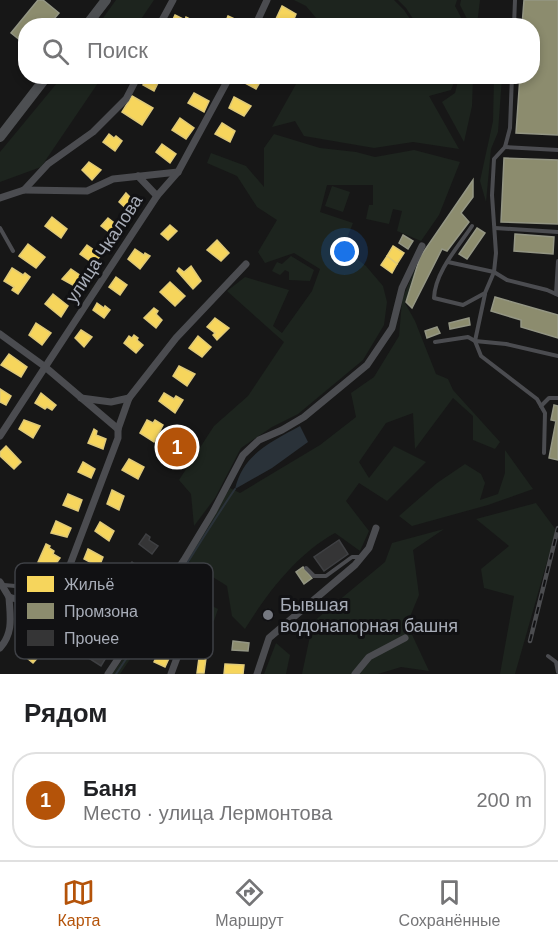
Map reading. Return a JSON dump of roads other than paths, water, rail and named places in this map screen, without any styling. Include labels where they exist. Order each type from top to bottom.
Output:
[{"type":"main road","points":[[92,18],[106,0]]},
{"type":"main road","points":[[0,137],[41,84]]},
{"type":"street","points":[[163,18],[173,0]]},
{"type":"street","points":[[259,18],[267,0]]},
{"type":"street","points":[[24,190],[48,164],[93,132],[126,99],[134,84]]},
{"type":"street","name":"улица Чкалова","points":[[0,436],[157,196],[178,172],[226,84]]},
{"type":"street","points":[[0,198],[24,190],[87,191],[113,179],[178,172]]},
{"type":"street","points":[[138,176],[157,196]]},
{"type":"street","points":[[181,563],[213,512],[243,454],[259,440],[304,417],[367,365],[392,327],[402,288],[422,246]]},
{"type":"street","points":[[71,563],[118,438],[118,429],[129,398],[176,338],[246,264]]},
{"type":"street","points":[[0,334],[44,366],[118,429]]},
{"type":"street","points":[[81,398],[111,402],[129,398]]},
{"type":"street","points":[[256,674],[269,638],[361,558],[369,548],[376,528]]},
{"type":"street","points":[[0,648],[7,640],[11,627],[9,597],[2,584]]},
{"type":"street","points":[[9,597],[15,599]]},
{"type":"street","points":[[355,674],[369,657],[405,638]]},
{"type":"street","points":[[108,674],[118,659]]},
{"type":"street","points":[[171,674],[177,659]]},
{"type":"lane","points":[[514,18],[515,0]]},
{"type":"lane","points":[[512,84],[510,128],[505,147],[495,159],[492,195],[496,253],[494,272],[485,293],[475,341],[481,356],[537,399],[545,413],[544,453]]},
{"type":"lane","points":[[505,147],[558,150]]},
{"type":"lane","points":[[472,226],[448,262],[435,288],[434,298],[464,305],[485,293]]},
{"type":"lane","points":[[0,228],[12,251]]},
{"type":"lane","points":[[495,228],[558,232]]},
{"type":"lane","points":[[448,262],[494,272],[507,280],[557,294],[558,261]]},
{"type":"lane","points":[[435,342],[468,337],[475,341],[506,344],[558,356]]},
{"type":"lane","points":[[541,406],[549,398],[558,398]]},
{"type":"lane","points":[[306,568],[314,576],[326,576],[351,557],[361,558]]},
{"type":"lane","points":[[548,656],[556,662],[558,672]]},
{"type":"waterway","points":[[188,563],[235,489]]},
{"type":"waterway","points":[[116,674],[126,659]]},
{"type":"railway","points":[[530,641],[558,528]]},
{"type":"place","name":"Баня","points":[[177,447]]},
{"type":"place","name":"Бывшая водонапорная башня","points":[[268,615]]}]
